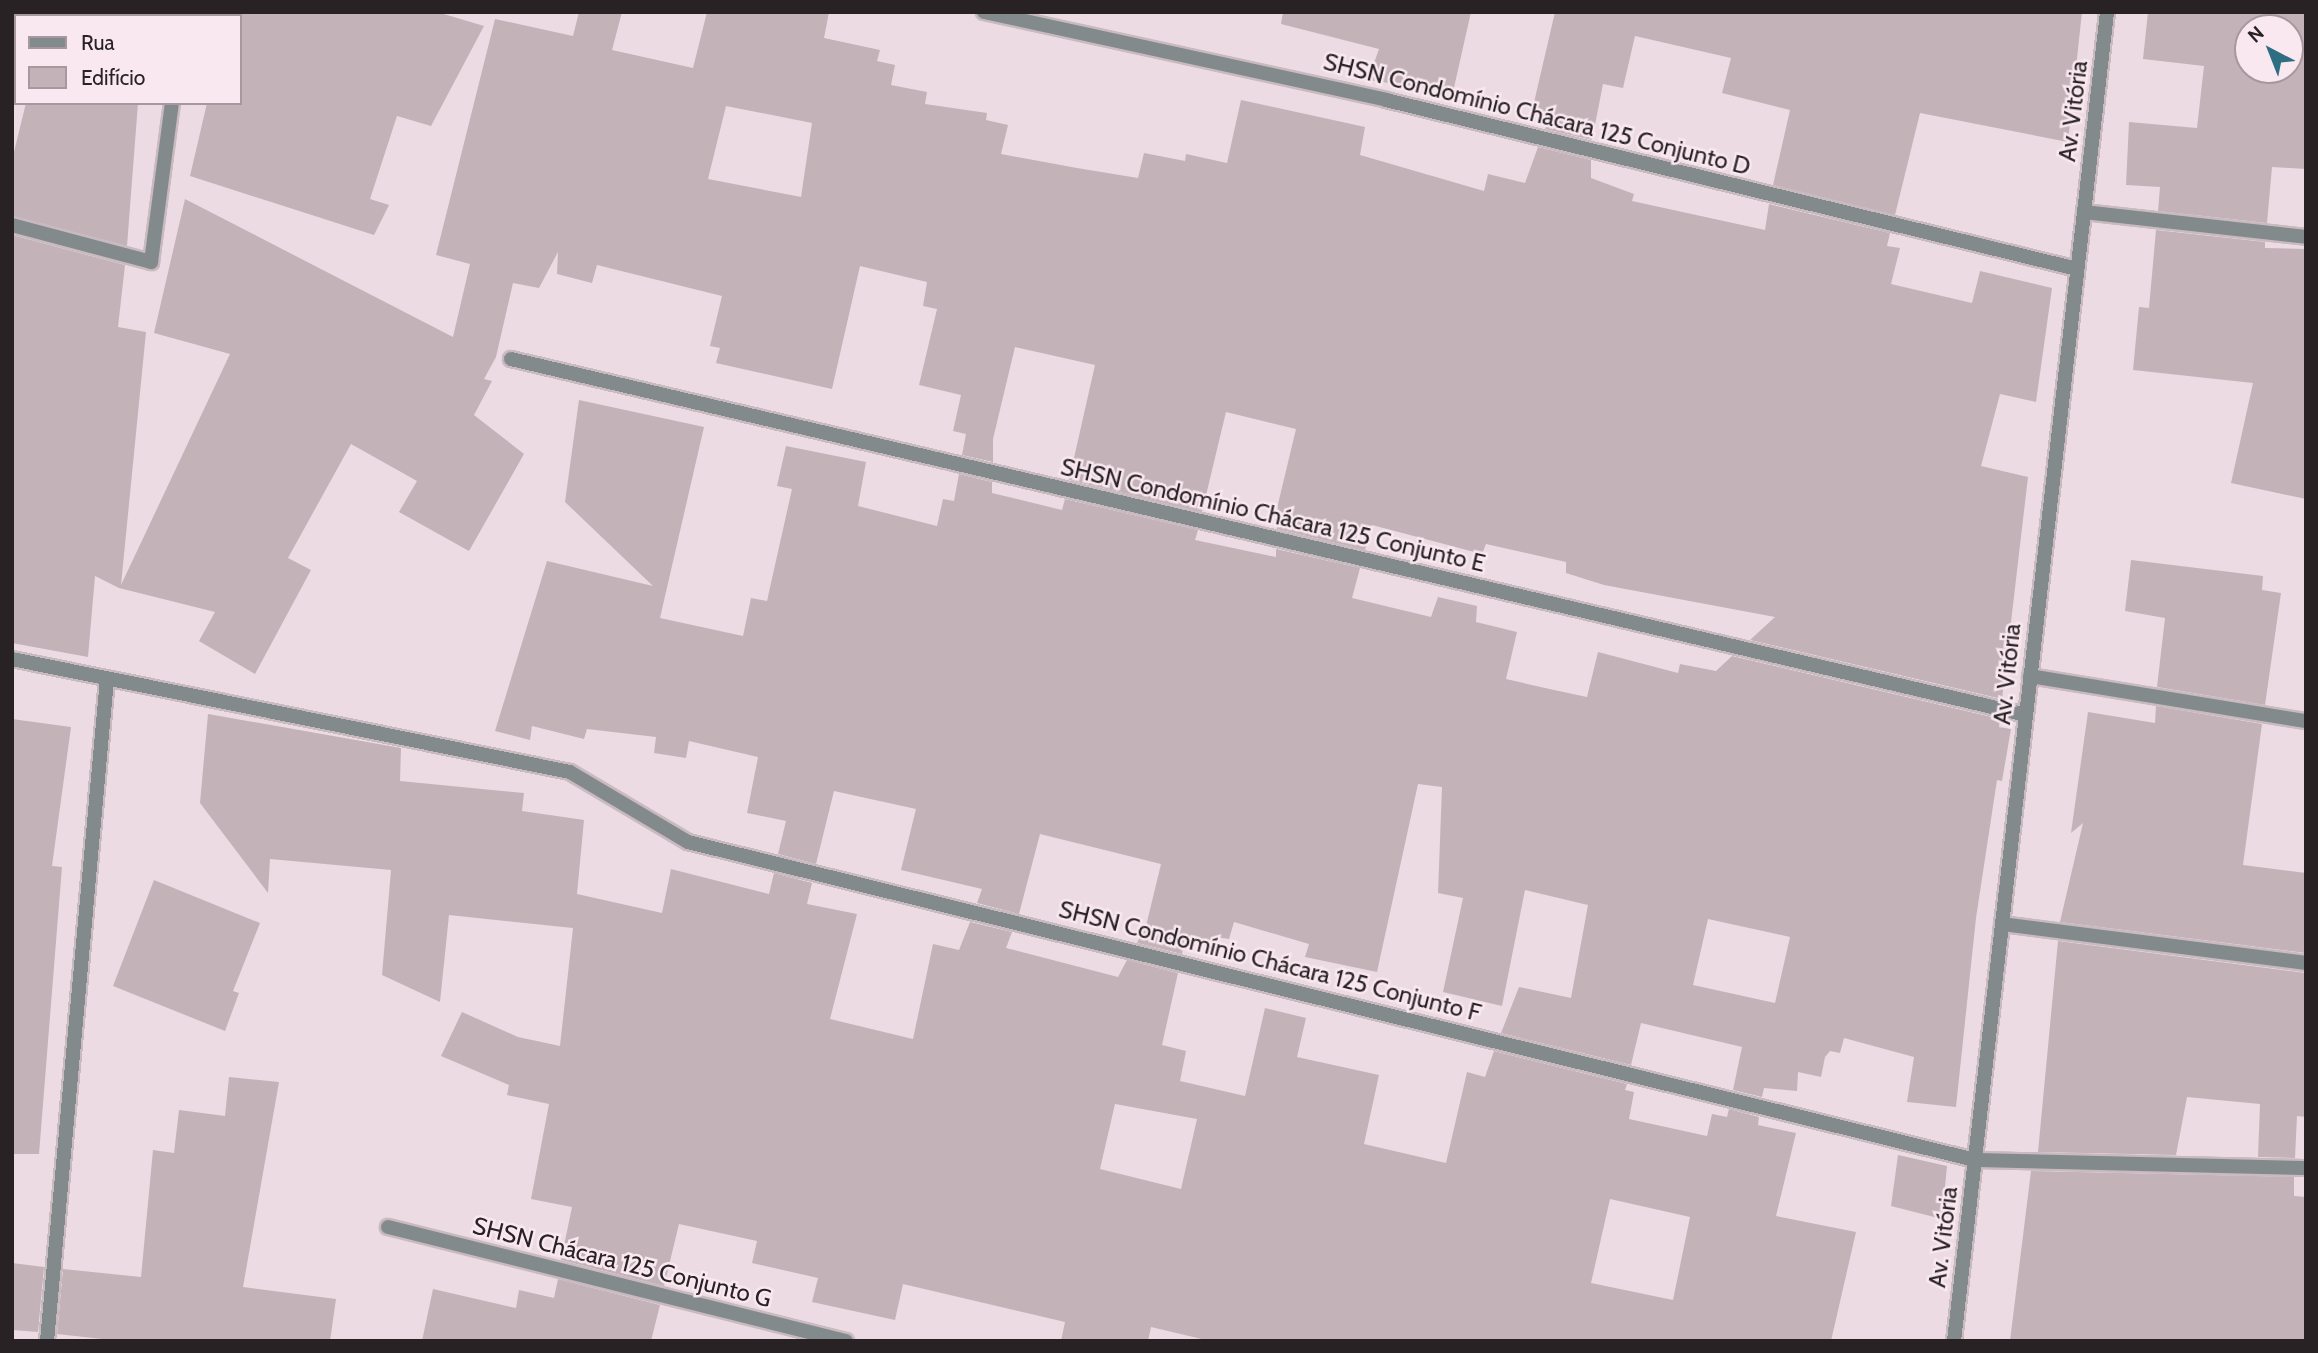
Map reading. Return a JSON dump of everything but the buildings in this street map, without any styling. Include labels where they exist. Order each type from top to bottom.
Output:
[{"type":"street","name":"SHSN Condomínio Chácara 125 Conjunto D","points":[[984,12],[1386,100],[2077,269]]},
{"type":"street","name":"Av. Vitória","points":[[1954,1341],[2107,12]]},
{"type":"street","points":[[12,225],[151,262],[172,105]]},
{"type":"street","points":[[2084,212],[2306,237]]},
{"type":"street","name":"SHSN Condomínio Chácara 125 Conjunto E","points":[[511,359],[2026,715]]},
{"type":"street","name":"SHSN Condomínio Chácara 125 Conjunto F","points":[[12,659],[570,772],[688,842],[1975,1160],[2306,1168]]},
{"type":"street","points":[[2030,676],[2306,721]]},
{"type":"street","points":[[47,1341],[107,679]]},
{"type":"street","points":[[2002,924],[2306,963]]},
{"type":"street","name":"SHSN Chácara 125 Conjunto G","points":[[387,1227],[846,1341]]}]
